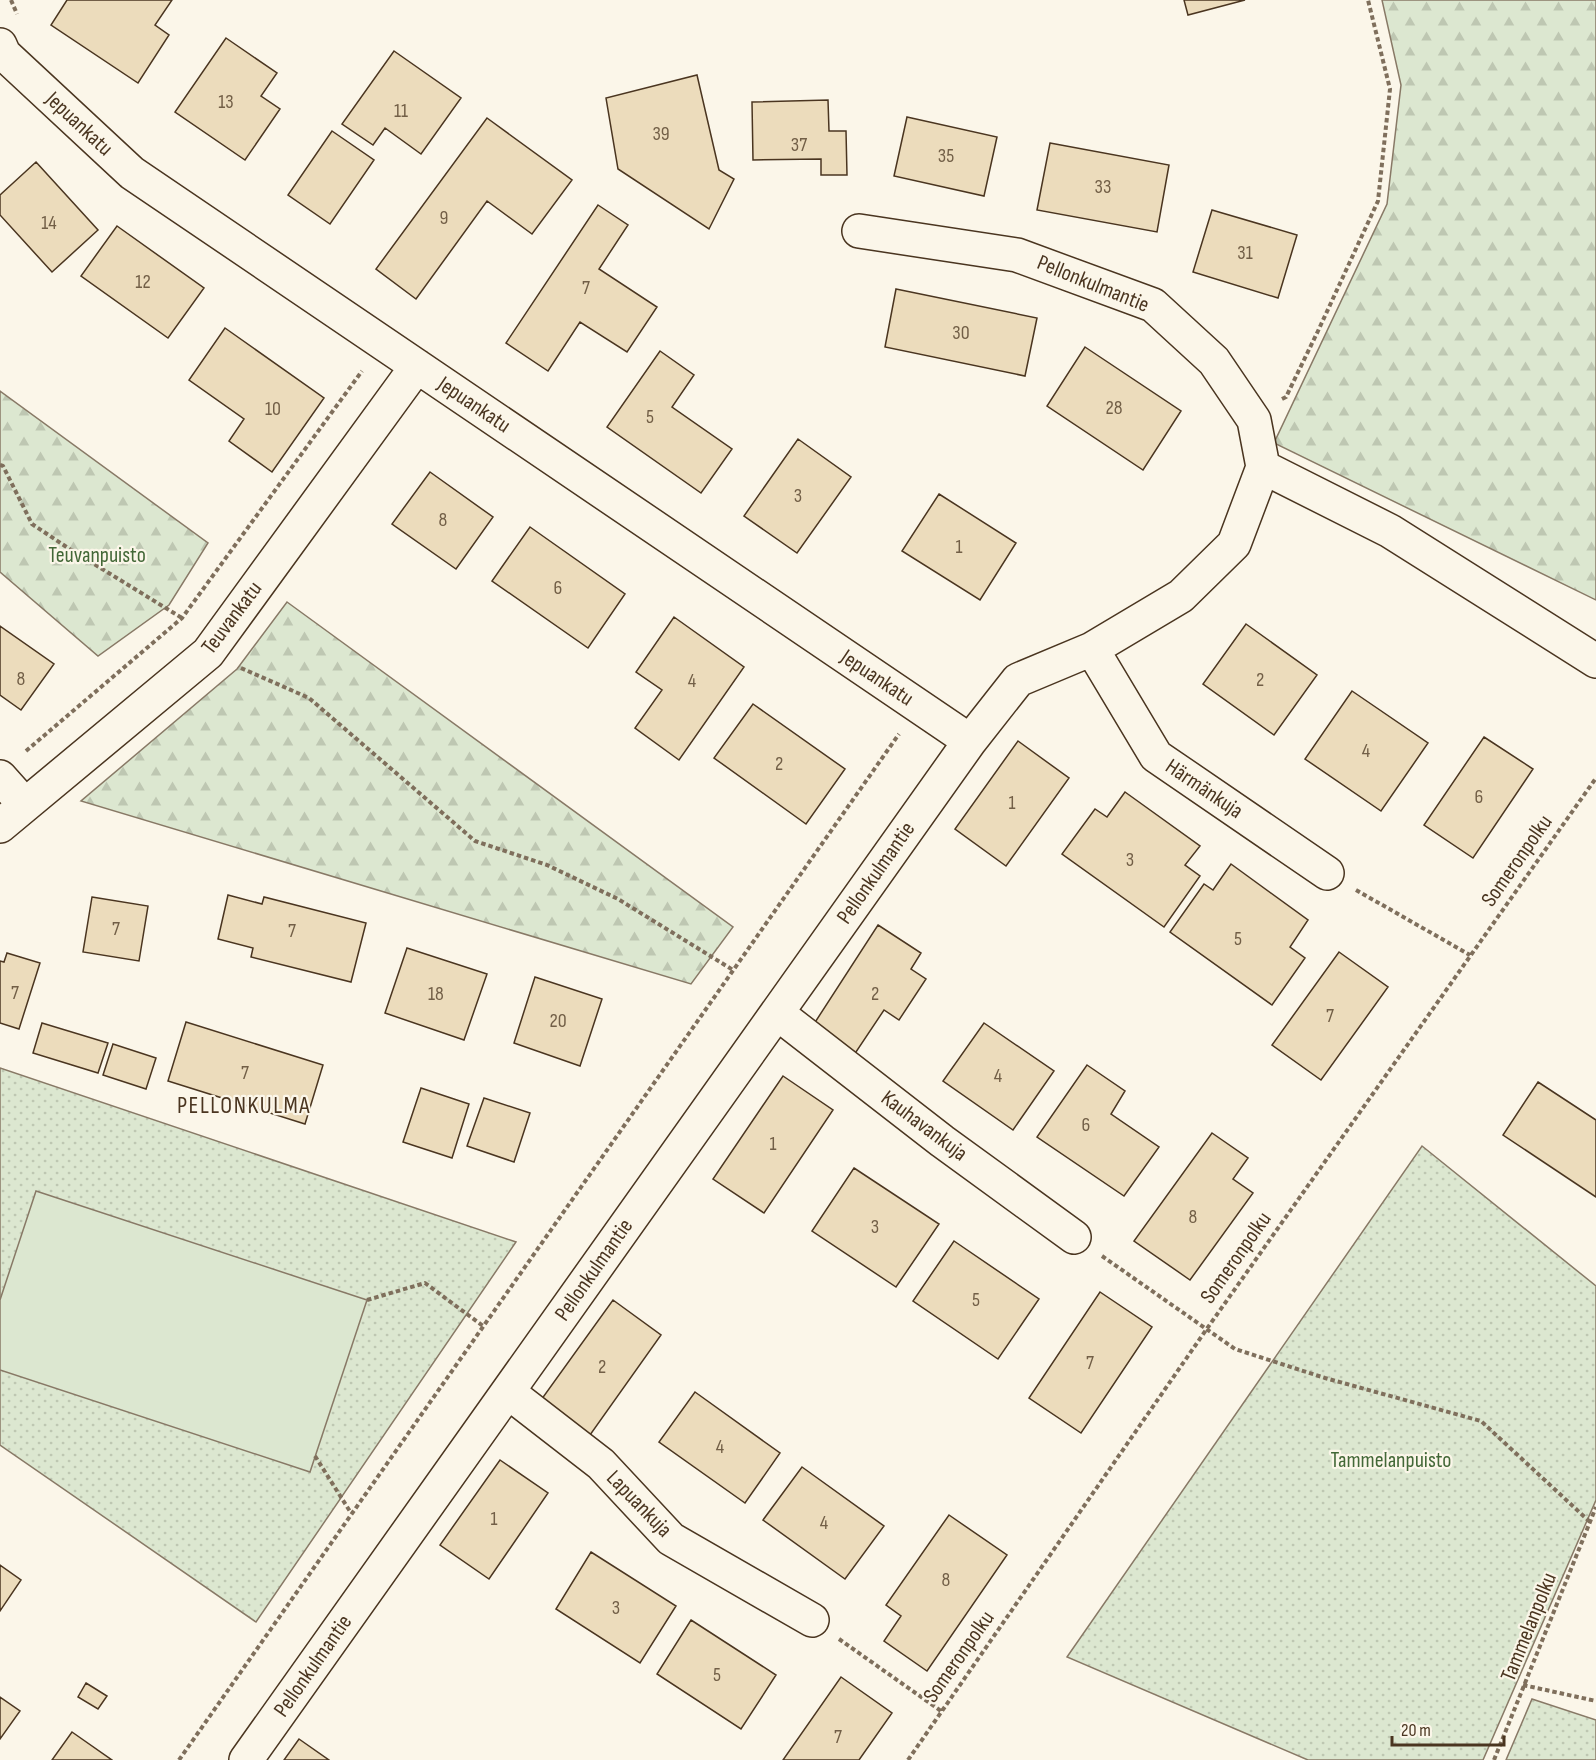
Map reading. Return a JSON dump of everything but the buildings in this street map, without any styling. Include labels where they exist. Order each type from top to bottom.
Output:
[{"type":"street","name":"Jepuankatu","points":[[0,45],[4,54],[132,173],[970,741]]},
{"type":"street","name":"Pellonkulmantie","points":[[246,1760],[970,741],[1018,680],[1092,649],[1182,596],[1234,544],[1263,467],[1254,420],[1214,361],[1153,305],[1017,255],[859,231]]},
{"type":"street","name":"Teuvankatu","points":[[0,826],[208,653],[417,366]]},
{"type":"street","points":[[1263,467],[1390,531],[1596,661]]},
{"type":"street","name":"Härmänkuja","points":[[1092,649],[1156,756],[1327,873]]},
{"type":"street","points":[[9,767],[25,805]]},
{"type":"street","name":"Kauhavankuja","points":[[777,1013],[942,1141],[1074,1237]]},
{"type":"street","name":"Lapuankuja","points":[[508,1392],[601,1464],[671,1539],[812,1620]]},
{"type":"path","points":[[1254,420],[1286,397],[1378,201],[1390,88],[1368,0]]},
{"type":"path","points":[[9,767],[182,618],[383,343]]},
{"type":"path","points":[[0,465],[3,466],[32,524],[182,618]]},
{"type":"path","points":[[208,653],[309,698],[475,841],[547,865],[618,899],[733,970]]},
{"type":"path","points":[[179,1760],[919,706]]},
{"type":"path","name":"Someronpolku","points":[[908,1760],[1206,1330],[1596,778]]},
{"type":"path","points":[[1327,873],[1470,955]]},
{"type":"path","points":[[1074,1237],[1235,1349],[1325,1378],[1480,1421],[1590,1522]]},
{"type":"path","points":[[367,1300],[426,1283],[483,1326]]},
{"type":"path","points":[[315,1456],[351,1513]]},
{"type":"path","name":"Tammelanpolku","points":[[1494,1760],[1596,1508]]},
{"type":"path","points":[[812,1620],[941,1711]]},
{"type":"path","points":[[1523,1685],[1596,1701]]},
{"type":"green space","points":[[1382,0],[1596,0],[1596,600],[1274,443],[1387,204],[1401,85]]},
{"type":"green space","name":"Teuvanpuisto","points":[[0,391],[208,543],[169,605],[98,656],[0,572]]},
{"type":"green space","points":[[287,602],[733,927],[691,984],[81,801],[237,669]]},
{"type":"green space","points":[[0,1068],[516,1242],[256,1622],[0,1445]]},
{"type":"green space","name":"Tammelanpuisto","points":[[1422,1146],[1596,1286],[1596,1500],[1483,1760],[1308,1760],[1067,1657]]},
{"type":"green space","points":[[36,1191],[367,1300],[310,1472],[0,1370],[0,1300]]},
{"type":"green space","points":[[1532,1699],[1596,1720],[1596,1760],[1506,1760]]},
{"type":"district","name":"PELLONKULMA","points":[[244,1105]]}]
